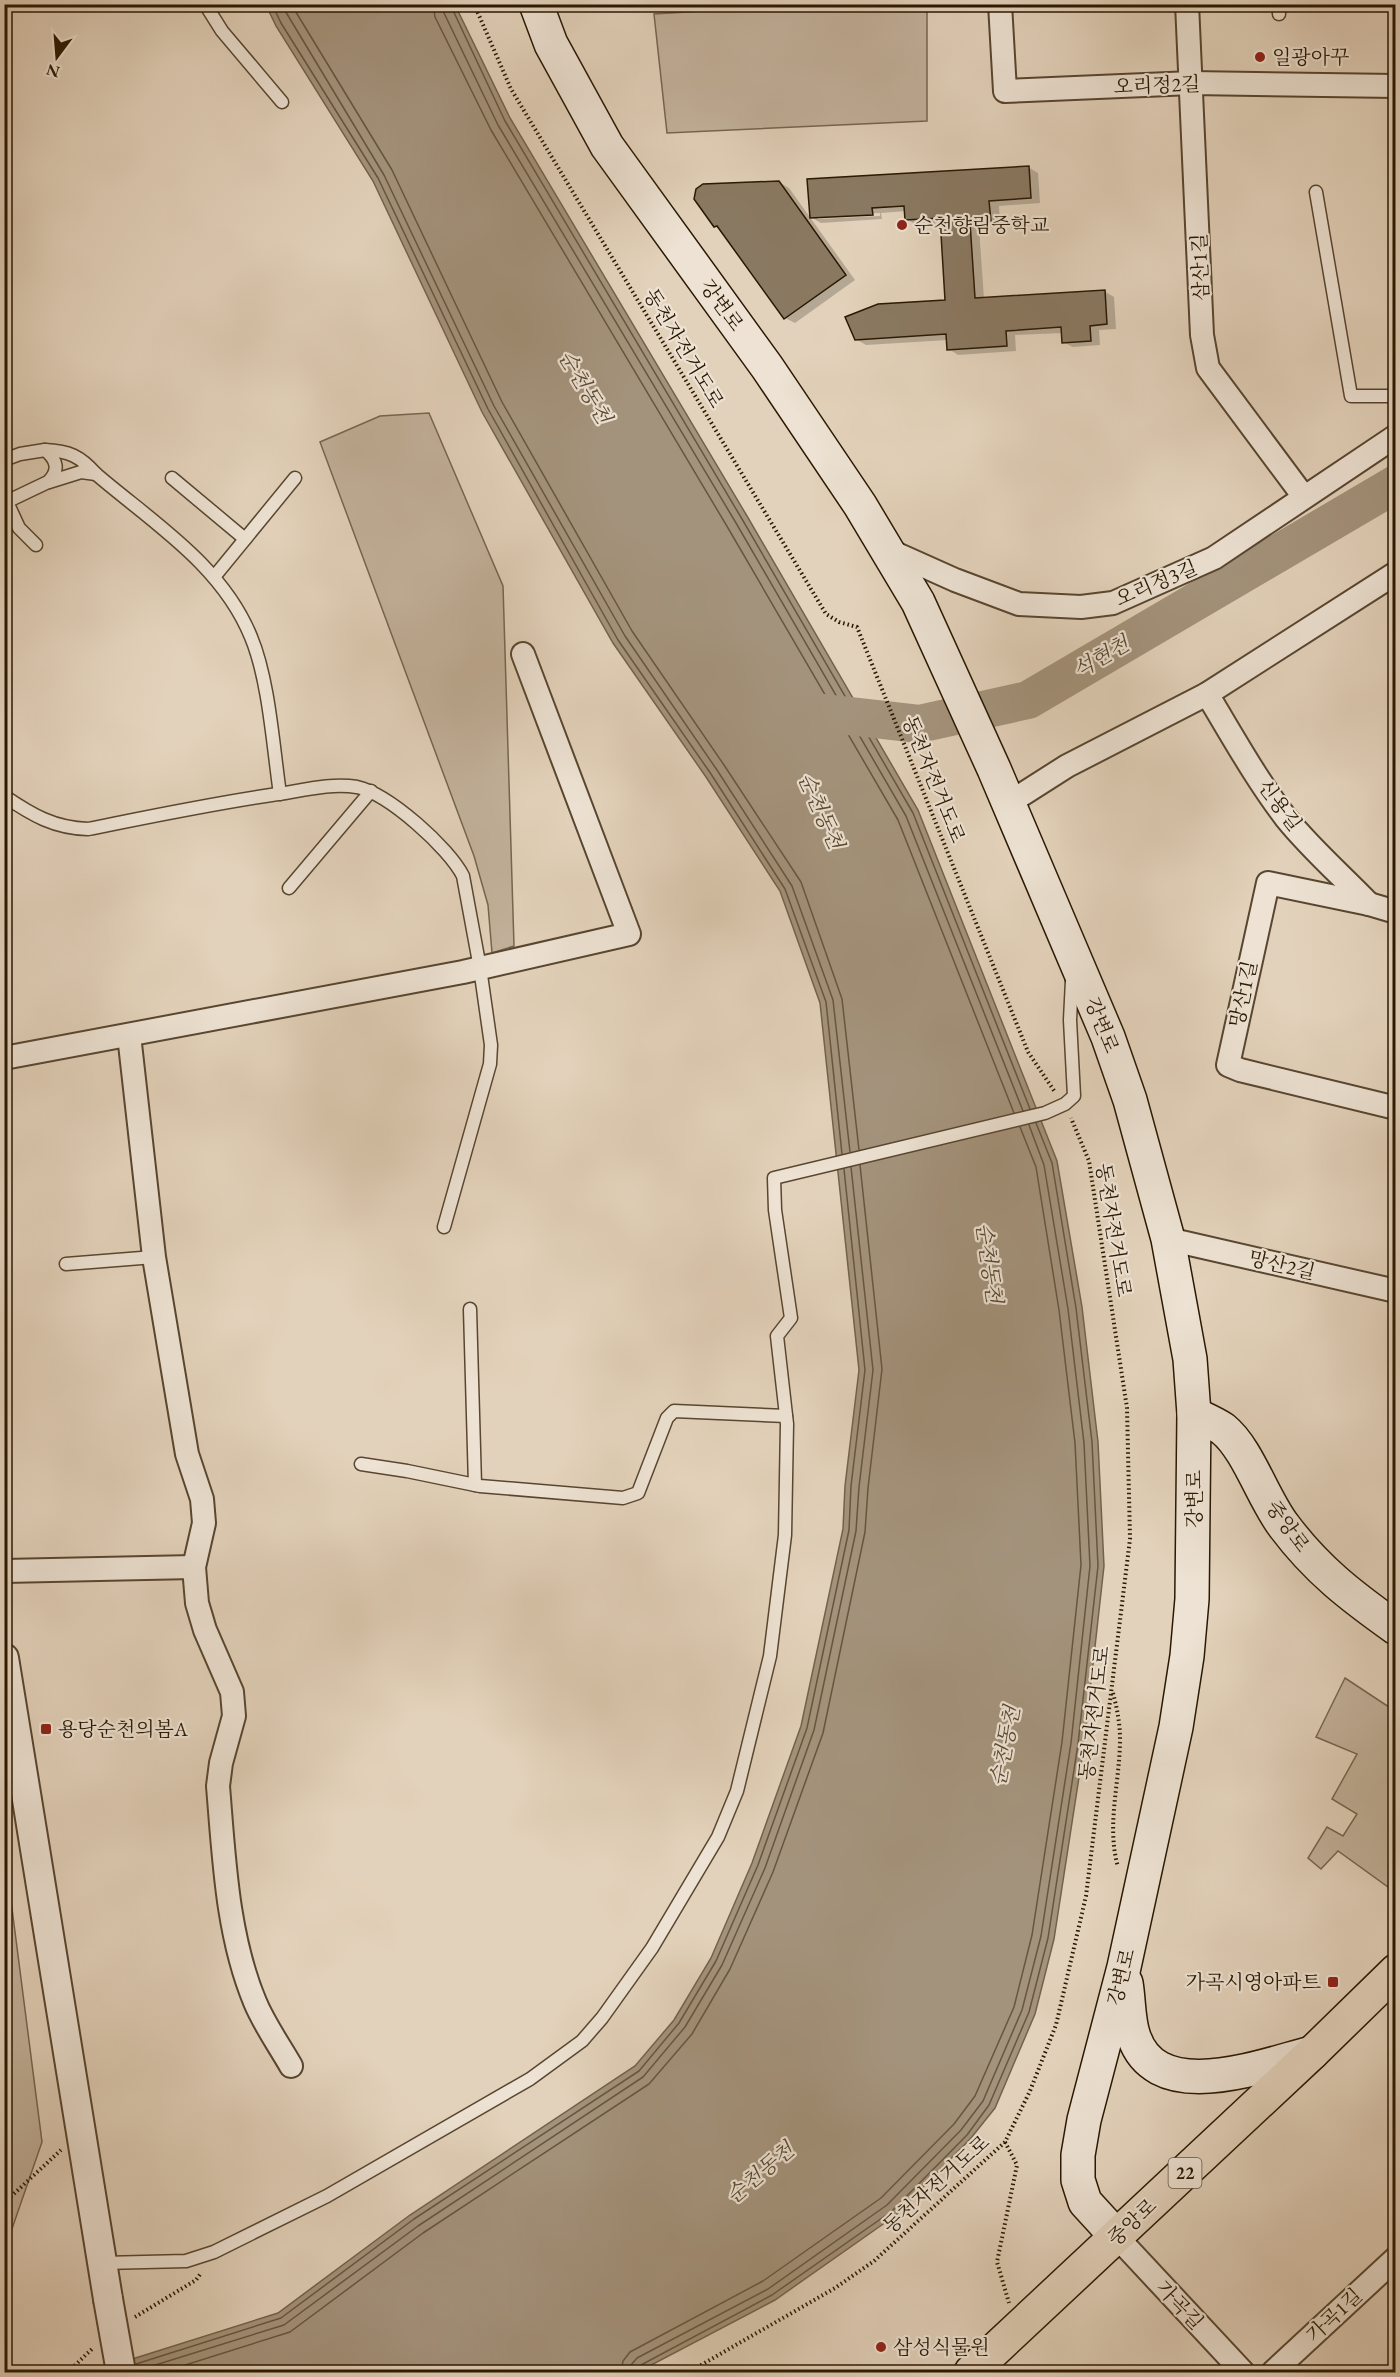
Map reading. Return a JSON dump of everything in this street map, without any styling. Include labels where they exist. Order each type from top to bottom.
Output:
[{"type":"main road","name":"강변로","points":[[536,4],[551,44],[607,146],[767,367],[888,550],[918,602],[1009,803],[1108,1037],[1123,1079],[1168,1239],[1190,1359],[1194,1414],[1192,1599],[1187,1656],[1176,1727],[1124,1967],[1084,2120],[1078,2155],[1078,2180],[1085,2202],[1117,2237]]},
{"type":"main road","name":"중앙로","points":[[1194,1414],[1224,1430],[1236,1443],[1283,1524],[1324,1572],[1344,1591],[1395,1628]]},
{"type":"main road","points":[[1124,1967],[1134,2037],[1152,2064],[1174,2075],[1202,2078],[1237,2072],[1312,2053]]},
{"type":"main road","name":"중앙로","points":[[971,2373],[1016,2328],[1117,2237],[1312,2053],[1395,1971]]},
{"type":"street","name":"오리정2길","points":[[1000,4],[1005,91],[1192,83],[1395,86]]},
{"type":"street","name":"삼산1길","points":[[1187,4],[1202,335],[1208,368],[1304,497]]},
{"type":"street","name":"오리정3길","points":[[888,550],[954,580],[1019,604],[1081,607],[1113,603],[1214,558],[1395,436]]},
{"type":"street","points":[[1009,803],[1067,766],[1207,694],[1395,573]]},
{"type":"street","points":[[4,1058],[480,968],[629,934],[523,654]]},
{"type":"street","name":"신용길","points":[[1207,694],[1260,781],[1286,818],[1369,904]]},
{"type":"street","name":"망산1길","points":[[1395,912],[1369,904],[1268,883],[1228,1065],[1240,1070],[1395,1108]]},
{"type":"street","points":[[129,1035],[154,1257],[187,1454],[202,1499],[204,1523],[194,1568],[197,1603],[205,1630],[232,1692],[234,1716],[221,1763],[218,1786],[234,1930],[245,1977],[256,2005],[291,2066]]},
{"type":"street","name":"망산2길","points":[[1168,1239],[1395,1291]]},
{"type":"street","points":[[4,1571],[194,1568]]},
{"type":"street","points":[[4,1658],[122,2373]]},
{"type":"street","name":"가곡길","points":[[1117,2237],[1243,2373]]},
{"type":"street","name":"가곡1길","points":[[1273,2373],[1395,2258]]},
{"type":"lane","points":[[205,4],[222,31],[282,102]]},
{"type":"lane","points":[[1316,192],[1351,396],[1395,396]]},
{"type":"lane","points":[[45,450],[56,462],[54,477],[48,482]]},
{"type":"lane","points":[[4,460],[20,453],[45,450],[72,453],[184,547],[220,583],[243,618],[261,668],[280,794]]},
{"type":"lane","points":[[36,544],[19,528],[6,503],[48,482],[81,472],[96,474]]},
{"type":"lane","points":[[172,478],[245,539]]},
{"type":"lane","points":[[214,577],[295,478]]},
{"type":"lane","points":[[4,796],[45,820],[65,828],[88,829],[331,786],[356,787],[377,793],[421,827],[457,864],[463,876],[491,1045],[490,1064],[444,1227]]},
{"type":"lane","points":[[290,888],[371,791]]},
{"type":"lane","points":[[103,2263],[186,2261],[214,2252],[327,2196],[530,2079],[582,2041],[602,2018],[652,1948],[718,1837],[737,1791],[770,1656],[785,1535],[786,1416],[777,1336],[791,1318],[775,1210],[774,1178],[1045,1113],[1065,1104],[1074,1096],[1070,1020],[1074,957]]},
{"type":"lane","points":[[66,1264],[154,1257]]},
{"type":"lane","points":[[470,1309],[475,1485]]},
{"type":"lane","points":[[361,1464],[475,1485],[623,1498],[638,1493],[667,1418],[674,1411],[786,1416]]},
{"type":"path","name":"동천자전거도로","points":[[474,4],[511,89],[826,614],[839,622],[857,627],[1028,1053],[1044,1079],[1065,1104],[1089,1161],[1127,1408],[1130,1539],[1086,1896],[1058,2016],[1030,2091],[1005,2142],[874,2261],[835,2288],[689,2373]]},
{"type":"path","points":[[1112,1688],[1118,1714],[1120,1739],[1112,1828],[1118,1868]]},
{"type":"path","points":[[4,2203],[81,2131]]},
{"type":"path","points":[[1005,2142],[1017,2165],[997,2262],[1016,2328]]},
{"type":"path","points":[[133,2319],[196,2280],[214,2252]]},
{"type":"path","points":[[68,2373],[100,2343]]},
{"type":"shaded area","points":[[820,4],[927,5],[927,121],[667,133],[654,14]]},
{"type":"shaded area","points":[[429,413],[503,586],[514,946],[492,953],[488,905],[474,856],[320,442],[380,416]]},
{"type":"shaded area","points":[[1345,1678],[1395,1711],[1395,1788],[1390,1799],[1395,1803],[1395,1892],[1338,1851],[1321,1869],[1308,1858],[1327,1827],[1343,1836],[1357,1814],[1332,1799],[1357,1754],[1316,1737]]},
{"type":"shaded area","points":[[5,1854],[42,2142],[4,2249]]},
{"type":"water","name":"순천동천","points":[[266,5],[455,5],[510,118],[747,516],[918,810],[1057,1161],[1082,1307],[1098,1442],[1104,1566],[1084,1745],[1054,1939],[1035,2014],[995,2108],[971,2138],[896,2215],[775,2300],[638,2372],[99,2372],[126,2361],[278,2313],[410,2215],[635,2066],[674,2020],[711,1958],[752,1863],[801,1726],[843,1529],[845,1486],[859,1370],[820,1003],[780,891],[706,777],[613,643],[482,412],[373,181],[276,26]]},
{"type":"building","points":[[1029,166],[1031,198],[989,201],[991,221],[970,222],[975,298],[1105,290],[1107,324],[1090,326],[1091,341],[1062,343],[1061,327],[1006,331],[1007,346],[947,350],[946,334],[855,340],[845,317],[878,304],[945,300],[940,218],[905,220],[904,206],[872,208],[873,215],[810,218],[807,179]]},
{"type":"building","points":[[779,181],[846,275],[784,319],[717,226],[714,227],[694,199],[696,189],[703,184]]},
{"type":"waterway","name":"석현천","points":[[814,712],[919,724],[1028,700],[1396,484]]},
{"type":"place","name":"일광아꾸","points":[[1260,57]]},
{"type":"place","name":"순천향림중학교","points":[[902,225]]},
{"type":"place","name":"용당순천의봄A","points":[[46,1729]]},
{"type":"place","name":"가곡시영아파트","points":[[1333,1982]]},
{"type":"place","name":"삼성식물원","points":[[881,2347]]}]
